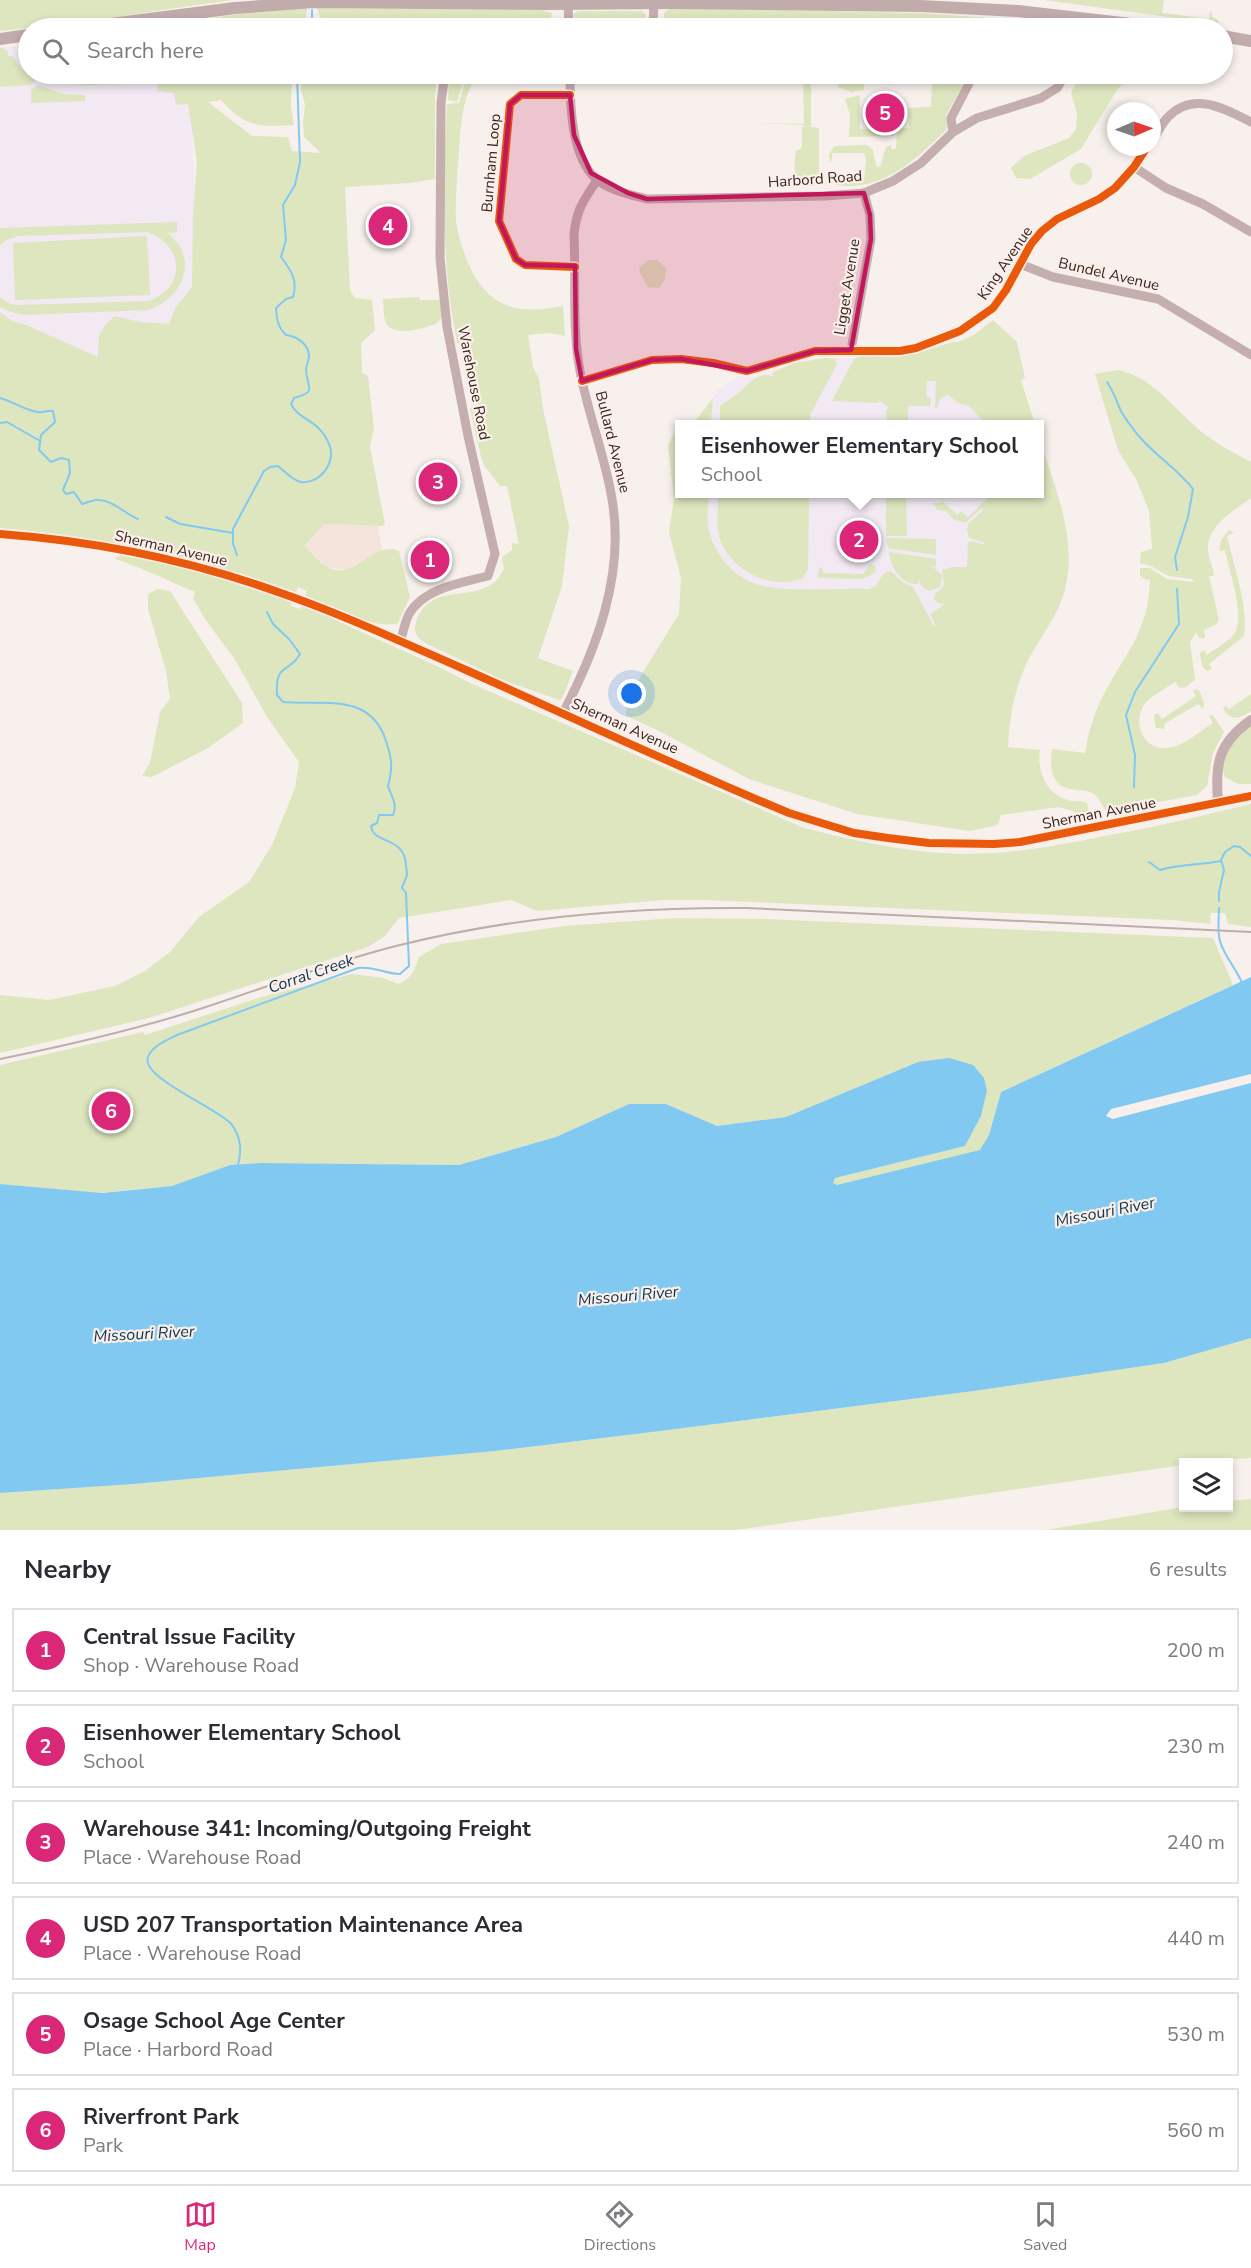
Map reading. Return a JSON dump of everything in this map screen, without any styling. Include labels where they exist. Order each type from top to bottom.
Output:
[{"type":"main road","points":[[158,18],[235,8],[306,3],[568,4],[654,1],[921,6],[1018,5],[1060,18]]},
{"type":"main road","points":[[0,39],[18,36]]},
{"type":"main road","points":[[1233,38],[1251,41]]},
{"type":"street","points":[[653,18],[654,1]]},
{"type":"street","points":[[568,4],[569,18]]},
{"type":"street","name":"Warehouse Road","points":[[400,642],[408,615],[420,601],[444,588],[488,576],[495,554],[468,436],[447,327],[440,258],[441,102],[444,84]]},
{"type":"street","points":[[570,84],[574,135],[585,162],[597,180]]},
{"type":"street","points":[[953,132],[951,118],[969,84]]},
{"type":"street","name":"Harbord Road","points":[[597,180],[647,199],[825,196],[864,193],[893,182],[921,163],[953,132],[994,111],[1041,98],[1060,84]]},
{"type":"street","name":"Burnham Loop","points":[[570,95],[521,95],[510,104],[499,221],[516,259],[525,265],[575,267]]},
{"type":"street","points":[[1161,126],[1166,118],[1185,104],[1197,102],[1251,122]]},
{"type":"street","name":"King Avenue","points":[[582,381],[652,360],[681,359],[747,371],[815,351],[900,351],[916,348],[960,331],[993,308],[1030,244],[1042,231],[1057,219],[1099,199],[1115,188],[1141,156]]},
{"type":"street","points":[[1134,167],[1166,188],[1203,204],[1251,232]]},
{"type":"street","name":"Bullard Avenue","points":[[563,713],[596,640],[615,565],[617,534],[608,478],[582,381],[576,349],[574,234],[578,210],[597,180]]},
{"type":"street","name":"Ligget Avenue","points":[[851,350],[871,239],[870,215],[864,193]]},
{"type":"street","name":"Bundel Avenue","points":[[1020,264],[1053,277],[1158,299],[1251,355]]},
{"type":"street","name":"Sherman Avenue","points":[[0,534],[89,544],[140,553],[225,574],[300,600],[789,813],[854,833],[967,845],[1020,842],[1251,796]]},
{"type":"street","points":[[1218,802],[1217,771],[1224,747],[1234,733],[1251,720]]},
{"type":"highlighted area","points":[[521,95],[570,95],[574,135],[591,173],[628,193],[647,199],[864,193],[870,215],[871,239],[851,350],[815,351],[747,371],[681,359],[652,360],[582,381],[576,349],[575,266],[525,265],[516,259],[499,221],[510,104]]},
{"type":"shaded area","points":[[18,46],[18,84],[189,84],[199,298],[183,337],[91,372],[0,338],[0,48]]},
{"type":"shaded area","points":[[826,358],[898,359],[1012,420],[711,420],[713,398],[717,391],[739,376],[753,377],[767,374],[795,363]]},
{"type":"shaded area","points":[[709,498],[1017,498],[965,706],[718,573],[708,529]]},
{"type":"shaded area","points":[[324,524],[378,526],[382,550],[345,570],[327,567],[305,547]]},
{"type":"green space","points":[[0,0],[232,0],[108,18],[18,18],[18,29],[0,31]]},
{"type":"green space","points":[[1044,0],[1164,0],[1162,13],[1201,18],[1175,18]]},
{"type":"green space","points":[[317,8],[541,10],[552,13],[551,18],[320,18]]},
{"type":"green space","points":[[670,8],[922,13],[987,18],[664,18],[664,13]]},
{"type":"green space","points":[[282,9],[307,9],[306,18],[215,18]]},
{"type":"green space","points":[[642,11],[646,17],[575,18],[573,15],[575,12]]},
{"type":"green space","points":[[0,47],[7,50],[8,56],[12,56],[18,64],[18,84],[31,84],[0,87]]},
{"type":"green space","points":[[70,84],[118,84],[100,85]]},
{"type":"green space","points":[[158,84],[292,84],[291,107],[294,125],[254,124],[238,116],[221,100],[208,102],[252,136],[288,137],[292,151],[321,153],[304,137],[305,105],[302,84],[436,84],[435,179],[345,187],[350,291],[355,298],[372,300],[375,330],[361,343],[362,373],[368,376],[374,428],[370,447],[385,524],[382,526],[324,524],[305,546],[323,564],[336,570],[345,570],[380,551],[390,549],[399,551],[410,597],[398,623],[388,625],[364,620],[305,595],[307,591],[298,587],[296,592],[224,569],[150,550],[76,537],[0,528],[0,312],[12,321],[98,357],[98,344],[102,330],[115,316],[140,322],[169,324],[176,307],[192,287],[193,214],[197,161],[188,104],[176,105],[174,93],[158,91]]},
{"type":"green space","points":[[449,84],[462,84],[457,102],[448,100]]},
{"type":"green space","points":[[464,84],[472,84],[462,116],[456,199],[459,238],[469,265],[486,291],[496,300],[507,305],[533,310],[563,306],[565,336],[549,333],[528,335],[533,367],[539,379],[543,409],[569,526],[562,586],[538,658],[573,671],[562,699],[559,700],[503,680],[425,643],[415,630],[417,619],[432,601],[441,597],[472,592],[494,583],[504,569],[502,557],[512,550],[512,543],[519,544],[507,486],[500,486],[484,465],[481,457],[470,409],[482,401],[460,343],[457,343],[448,284],[444,194],[447,104],[459,103]]},
{"type":"green space","points":[[803,84],[811,84],[811,127],[819,128],[819,178],[814,185],[804,187],[797,180],[794,166],[796,151],[802,148],[802,127],[758,126],[804,127],[804,125],[758,123],[804,124]]},
{"type":"green space","points":[[838,84],[864,84],[864,90],[851,92],[838,87]]},
{"type":"green space","points":[[932,84],[963,84],[946,115],[948,128],[898,171],[869,184],[852,186],[835,185],[829,177],[830,171],[832,180],[864,180],[866,160],[864,153],[832,153],[830,162],[829,155],[834,146],[867,145],[873,150],[876,166],[880,167],[886,147],[891,145],[891,149],[896,149],[897,128],[909,128],[908,108],[931,107]]},
{"type":"green space","points":[[1075,84],[1123,84],[1110,102],[1107,102],[1107,106],[1081,149],[1030,179],[1016,178],[1011,168],[1024,156],[1069,138],[1076,129],[1077,113],[1071,93]]},
{"type":"green space","points":[[38,85],[64,94],[85,95],[85,101],[31,103],[31,90]]},
{"type":"green space","points":[[860,95],[860,129],[894,129],[894,136],[849,137],[850,115],[845,99]]},
{"type":"green space","points":[[1081,163],[1089,166],[1092,174],[1089,182],[1081,185],[1073,182],[1070,174],[1073,166]]},
{"type":"green space","points":[[177,222],[177,232],[168,233],[178,243],[183,254],[185,266],[183,277],[170,297],[148,310],[27,315],[0,307],[0,297],[10,304],[19,305],[149,301],[161,295],[170,286],[175,277],[176,266],[174,256],[168,246],[147,232],[18,236],[0,245],[0,228]]},
{"type":"green space","points":[[147,236],[150,295],[15,300],[13,243]]},
{"type":"green space","points":[[648,260],[657,260],[666,268],[665,279],[659,288],[648,287],[640,273],[639,268]]},
{"type":"green space","points":[[419,297],[420,300],[440,300],[442,317],[436,324],[402,331],[390,328],[386,323],[383,299]]},
{"type":"green space","points":[[993,320],[1017,342],[1025,378],[1021,380],[1034,420],[982,420],[969,406],[958,403],[948,395],[940,399],[935,408],[936,381],[927,381],[926,395],[931,399],[930,406],[908,406],[908,420],[887,420],[886,410],[889,408],[879,400],[877,403],[832,401],[854,359],[862,356],[898,357],[918,353],[974,335]]},
{"type":"green space","points":[[826,358],[835,359],[837,364],[810,415],[810,420],[720,420],[720,406],[754,379],[765,375],[774,377],[773,372],[795,363]]},
{"type":"green space","points":[[1118,370],[1131,374],[1155,388],[1207,436],[1251,462],[1251,498],[1224,518],[1209,539],[1208,554],[1214,575],[1209,577],[1219,620],[1217,624],[1204,630],[1205,638],[1199,638],[1196,632],[1190,642],[1195,680],[1186,687],[1179,688],[1175,682],[1161,691],[1147,701],[1140,716],[1139,724],[1145,739],[1158,748],[1167,748],[1185,742],[1213,723],[1209,716],[1213,715],[1224,732],[1213,753],[1207,786],[1197,795],[1108,811],[1091,792],[1070,789],[1058,783],[1053,774],[1052,749],[1085,753],[1097,708],[1128,653],[1145,616],[1150,580],[1140,575],[1140,568],[1150,568],[1167,579],[1194,582],[1192,579],[1168,576],[1151,566],[1140,563],[1141,552],[1152,549],[1149,511],[1137,481],[1118,450],[1095,374]]},
{"type":"green space","points":[[713,398],[711,420],[696,420]]},
{"type":"green space","points":[[675,432],[675,498],[709,498],[709,531],[712,540],[726,564],[740,576],[766,587],[868,589],[876,586],[884,573],[891,571],[902,582],[913,587],[934,627],[936,626],[930,614],[945,604],[937,603],[934,599],[943,584],[942,570],[967,567],[968,543],[972,541],[984,545],[985,543],[969,538],[967,529],[969,523],[983,510],[982,508],[965,523],[953,519],[947,511],[937,510],[933,503],[943,501],[957,515],[962,511],[968,517],[988,498],[1044,498],[1044,453],[1066,531],[1069,551],[1068,570],[1062,600],[1021,677],[1013,706],[1008,747],[1040,750],[1040,767],[1046,783],[1051,790],[1065,799],[1087,803],[1089,813],[1086,817],[1078,817],[1075,812],[1059,807],[1001,815],[998,825],[970,831],[857,814],[749,779],[626,716],[627,698],[679,614],[681,578],[669,532],[674,498],[668,445]]},
{"type":"green space","points":[[718,498],[809,498],[808,569],[803,578],[790,582],[777,582],[750,574],[729,556],[718,531]]},
{"type":"green space","points":[[886,498],[906,498],[907,536],[886,536]]},
{"type":"green space","points":[[1229,530],[1234,533],[1227,536],[1242,599],[1244,636],[1209,664],[1212,669],[1207,671],[1202,666],[1200,653],[1204,650],[1207,655],[1222,645],[1234,634],[1237,627],[1238,617],[1233,581],[1225,550],[1219,551],[1221,540]]},
{"type":"green space","points":[[886,538],[936,539],[936,555],[888,548]]},
{"type":"green space","points":[[889,552],[936,559],[936,567],[933,567],[942,575],[940,587],[929,591],[922,587],[919,579],[918,584],[907,582],[895,569]]},
{"type":"green space","points":[[122,554],[198,572],[292,602],[291,606],[300,609],[302,605],[468,682],[804,828],[855,840],[942,853],[983,854],[1044,847],[1123,833],[1251,804],[1251,927],[1228,924],[1225,913],[1211,913],[1210,924],[1172,920],[704,900],[663,900],[537,911],[511,900],[399,918],[385,936],[368,947],[149,1018],[0,1053],[0,995],[49,1000],[115,986],[145,971],[170,952],[199,917],[249,882],[272,845],[295,788],[299,762],[267,717],[236,661],[205,619],[193,598],[195,592],[115,559]]},
{"type":"green space","points":[[870,564],[876,566],[875,573],[862,579],[818,578],[819,567],[822,568],[823,573],[863,574]]},
{"type":"green space","points":[[158,589],[170,591],[242,703],[243,723],[208,748],[152,777],[142,776],[150,763],[160,712],[170,699],[166,671],[148,609],[148,594]]},
{"type":"green space","points":[[1199,690],[1204,703],[1203,709],[1198,704],[1164,724],[1165,729],[1156,728],[1155,714],[1158,713],[1162,719],[1196,696],[1193,691]]},
{"type":"green space","points":[[1251,694],[1251,711],[1243,716],[1236,718],[1229,716],[1223,708],[1225,706],[1229,709]]},
{"type":"green space","points":[[1251,726],[1251,784],[1238,784],[1225,777],[1223,761],[1233,742]]},
{"type":"green space","points":[[676,918],[764,919],[1213,938],[1233,985],[1001,1092],[989,1135],[981,1150],[837,1186],[833,1183],[835,1178],[965,1146],[981,1116],[987,1091],[918,1062],[786,1117],[717,1126],[666,1104],[629,1104],[556,1137],[459,1165],[260,1163],[230,1165],[172,1186],[97,1193],[0,1184],[0,1065],[143,1032],[145,1035],[261,997],[352,974],[383,978],[398,984],[412,974],[419,957],[441,944],[564,926]]},
{"type":"green space","points":[[1251,1338],[1251,1458],[1179,1458],[1179,1466],[736,1530],[0,1530],[0,1493],[134,1484],[495,1451],[974,1391],[1164,1363]]},
{"type":"green space","points":[[1251,1499],[1251,1530],[1046,1530],[1179,1508],[1179,1512],[1233,1512],[1233,1501]]},
{"type":"water","name":"Missouri River","points":[[1251,977],[1251,1074],[1111,1109],[1106,1116],[1113,1119],[1251,1083],[1251,1338],[1164,1363],[974,1391],[660,1431],[495,1451],[134,1484],[0,1493],[0,1184],[102,1193],[172,1186],[230,1165],[260,1163],[459,1165],[556,1137],[629,1104],[666,1104],[717,1126],[786,1117],[918,1062],[949,1058],[973,1065],[984,1078],[987,1091],[981,1116],[965,1146],[835,1178],[833,1183],[837,1185],[980,1150],[989,1135],[1001,1092]]},
{"type":"waterway","name":"Corral Creek","points":[[312,10],[312,18]]},
{"type":"waterway","name":"Corral Creek","points":[[237,555],[233,544],[233,529],[264,471],[278,466],[295,480],[308,482],[321,475],[331,457],[325,436],[291,404],[294,398],[309,391],[306,370],[309,358],[307,348],[301,341],[283,332],[276,312],[276,308],[286,299],[293,297],[295,285],[293,276],[281,257],[286,240],[283,205],[295,185],[300,162],[297,84]]},
{"type":"waterway","points":[[1107,382],[1123,414],[1137,434],[1193,489],[1188,517],[1175,557],[1177,570]]},
{"type":"waterway","points":[[0,398],[33,411],[53,411],[55,422],[41,435],[39,450],[51,462],[61,458],[69,460],[70,473],[63,490],[66,494],[74,492],[82,504],[103,500],[138,519]]},
{"type":"waterway","points":[[0,423],[7,422],[40,441]]},
{"type":"waterway","points":[[166,517],[180,524],[233,533]]},
{"type":"waterway","points":[[1134,787],[1135,755],[1126,715],[1135,692],[1179,624],[1177,589]]},
{"type":"waterway","name":"Corral Creek","points":[[238,1165],[240,1144],[232,1125],[156,1074],[149,1065],[150,1053],[160,1044],[177,1035],[358,968],[400,974],[409,966],[406,893],[402,888],[407,875],[404,855],[395,844],[377,836],[371,826],[377,823],[379,815],[393,815],[394,811],[388,786],[391,763],[386,741],[379,725],[369,714],[357,708],[343,704],[283,702],[277,695],[278,677],[300,654],[289,639],[273,624],[267,612]]},
{"type":"waterway","points":[[1219,901],[1224,870],[1221,860],[1225,852],[1234,846],[1240,847],[1251,856]]},
{"type":"waterway","points":[[1149,862],[1160,870],[1221,861]]},
{"type":"waterway","points":[[1219,908],[1220,941],[1242,983]]},
{"type":"railway","points":[[0,1059],[155,1022],[372,952],[439,936],[570,916],[659,909],[747,908],[1251,932]]},
{"type":"cycle path","points":[[570,95],[521,95],[510,104],[499,221],[516,259],[525,265],[575,267]]},
{"type":"cycle path","points":[[582,381],[652,360],[681,359],[747,371],[815,351],[900,351],[916,348],[960,331],[993,308],[1006,290],[1031,244],[1042,231],[1057,219],[1099,199],[1115,188],[1141,156]]},
{"type":"cycle path","points":[[0,534],[106,547],[176,561],[278,592],[373,629],[789,813],[854,833],[929,843],[1020,842],[1251,796]]},
{"type":"place","name":"Osage School Age Center","points":[[885,113]]},
{"type":"place","name":"USD 207 Transportation Maintenance Area","points":[[388,226]]},
{"type":"place","name":"Warehouse 341: Incoming/Outgoing Freight","points":[[438,482]]},
{"type":"place","name":"Eisenhower Elementary School","points":[[859,540]]},
{"type":"place","name":"Central Issue Facility","points":[[430,560]]},
{"type":"place","name":"Riverfront Park","points":[[111,1111]]}]
